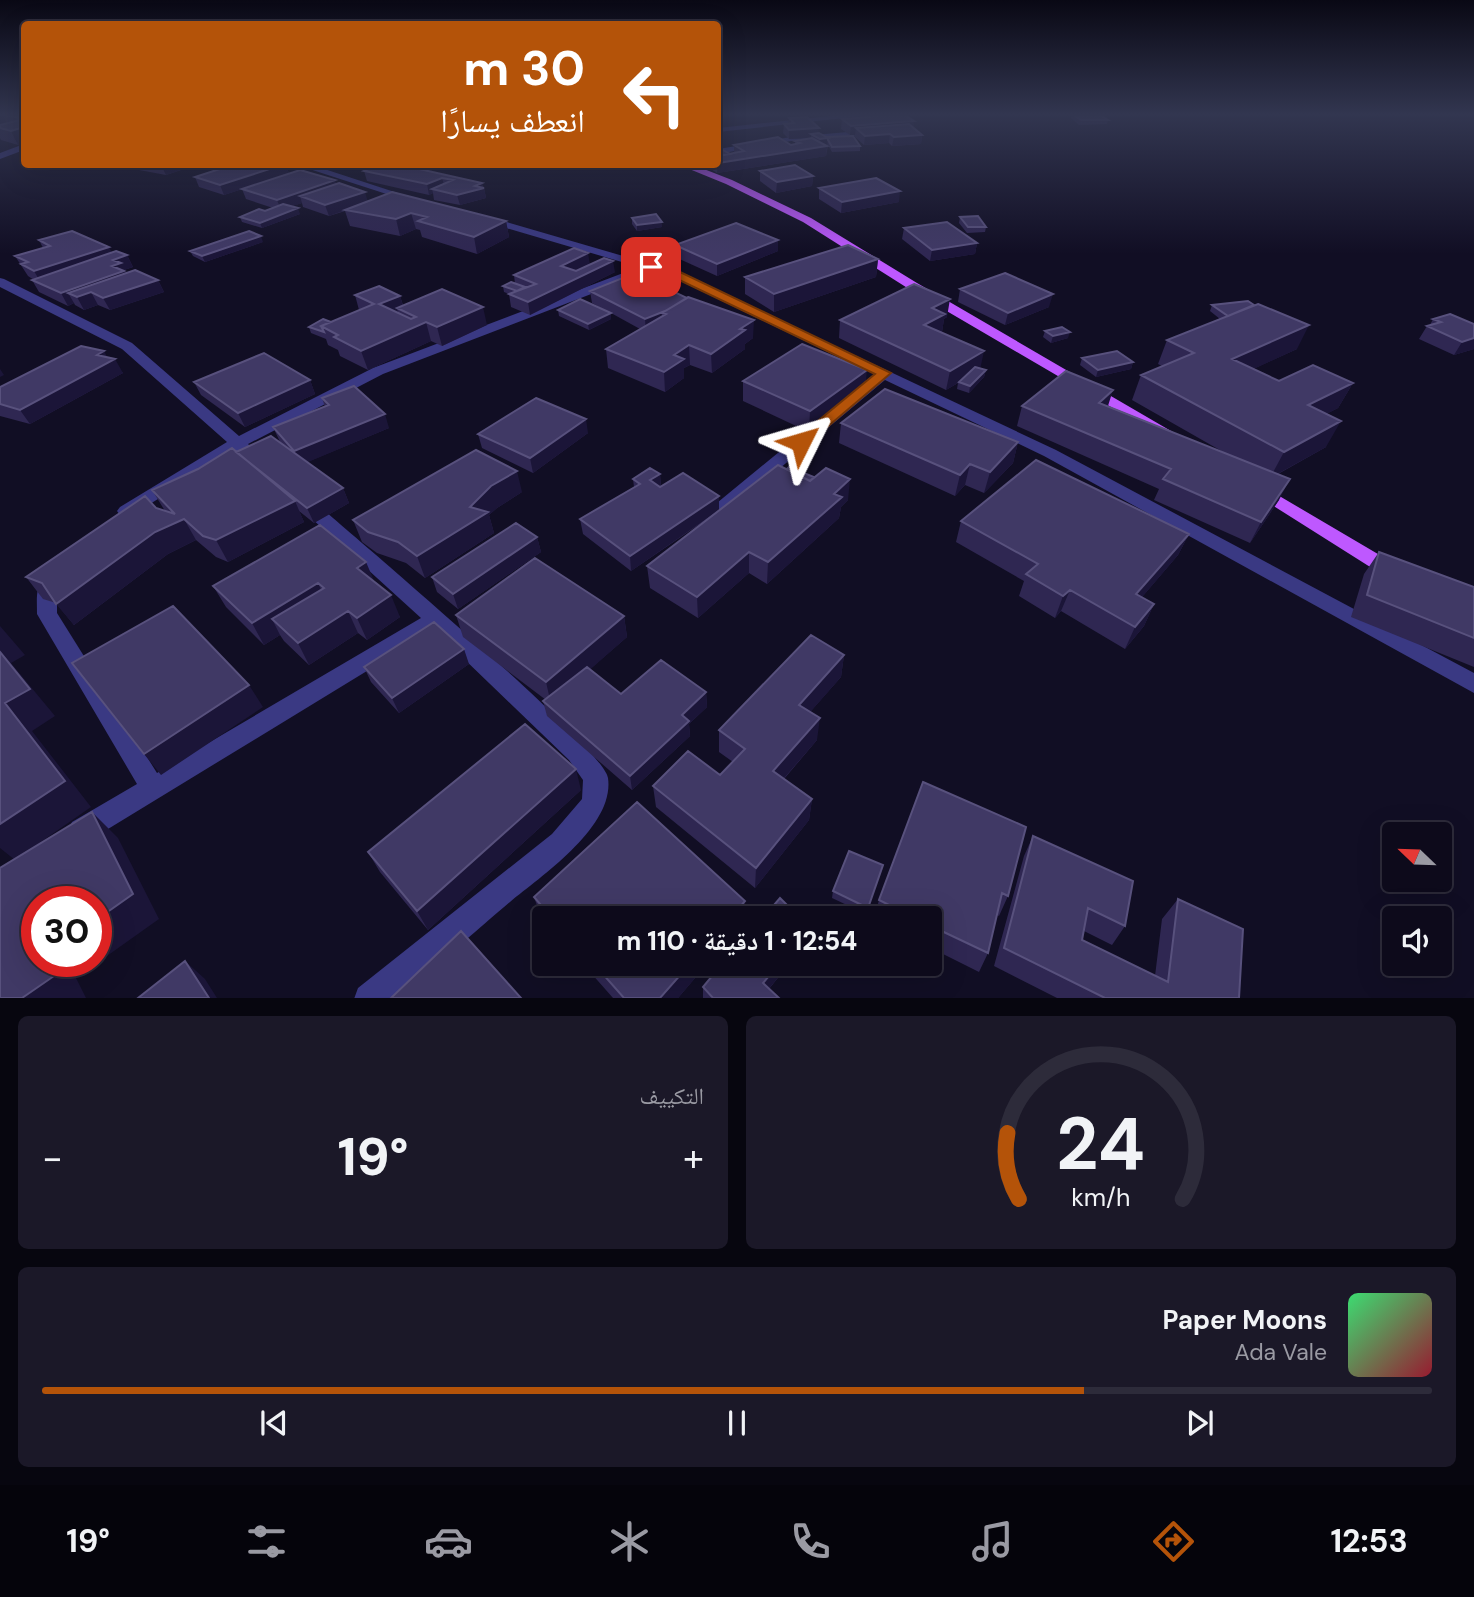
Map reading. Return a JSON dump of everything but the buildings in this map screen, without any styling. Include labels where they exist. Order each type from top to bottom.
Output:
[{"type":"main road","points":[[691,168],[807,220],[913,286],[1187,445]]},
{"type":"main road","points":[[1247,482],[1401,577]]},
{"type":"street","points":[[311,168],[431,204]]},
{"type":"street","points":[[470,214],[674,274],[1050,453],[1474,684]]},
{"type":"street","points":[[111,522],[141,499],[237,443],[378,371],[651,267]]},
{"type":"street","points":[[0,282],[127,346],[268,471]]},
{"type":"street","points":[[718,511],[884,373]]},
{"type":"street","points":[[289,489],[436,619],[577,753],[596,777],[594,803],[561,843],[370,998]]},
{"type":"street","points":[[64,565],[47,586],[47,614],[153,789]]},
{"type":"street","points":[[59,844],[436,619]]},
{"type":"route","points":[[651,267],[674,274],[884,373],[801,442]]}]
